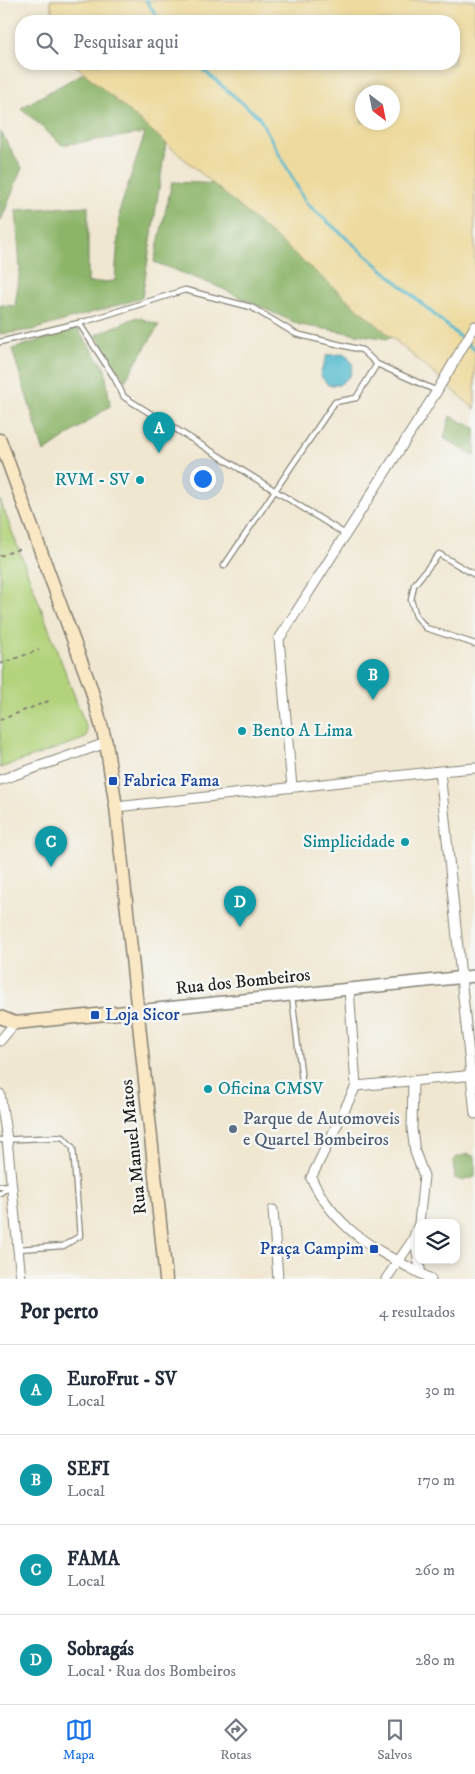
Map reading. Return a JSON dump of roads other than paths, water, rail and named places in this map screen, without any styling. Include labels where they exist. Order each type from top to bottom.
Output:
[{"type":"main road","name":"Rua Manuel Matos","points":[[0,440],[91,688],[106,743],[116,807],[166,1279]]},
{"type":"main road","name":"Rua dos Bombeiros","points":[[15,1023],[137,1011]]},
{"type":"main road","points":[[0,1016],[15,1023]]},
{"type":"street","points":[[292,787],[279,639],[437,391],[475,326]]},
{"type":"street","points":[[0,780],[106,743]]},
{"type":"street","points":[[116,807],[475,768]]},
{"type":"street","points":[[440,771],[473,1075],[475,1114]]},
{"type":"street","name":"Rua dos Bombeiros","points":[[137,1011],[475,976]]},
{"type":"street","points":[[349,988],[356,1086],[311,1178],[322,1201],[354,1235],[398,1262],[431,1279]]},
{"type":"street","points":[[0,1041],[15,1023]]},
{"type":"street","points":[[356,1086],[473,1075]]},
{"type":"street","points":[[413,1081],[412,1129],[415,1152],[424,1176],[419,1219]]},
{"type":"street","points":[[0,1094],[21,1279]]},
{"type":"street","points":[[273,1210],[278,1279]]},
{"type":"street","points":[[386,1279],[414,1236]]},
{"type":"street","points":[[414,1236],[421,1274]]},
{"type":"lane","points":[[0,342],[79,323],[185,290],[251,307],[296,334],[362,350],[377,364],[437,391]]},
{"type":"lane","points":[[79,323],[114,377],[124,397],[345,534]]},
{"type":"lane","points":[[224,566],[334,402],[356,398],[377,364]]},
{"type":"lane","points":[[475,575],[439,554],[414,585],[411,600],[416,616],[426,628],[475,644]]},
{"type":"lane","points":[[292,995],[303,1089]]},
{"type":"lane","points":[[4,1140],[63,1137],[73,1148],[80,1236],[62,1246],[18,1249]]},
{"type":"lane","points":[[0,1186],[11,1185]]},
{"type":"lane","points":[[0,1194],[11,1185]]},
{"type":"water","points":[[345,354],[353,364],[350,376],[339,385],[328,385],[320,375],[327,355]]},
{"type":"waterway","points":[[146,0],[156,15]]},
{"type":"waterway","points":[[203,70],[259,117],[306,203],[475,350]]},
{"type":"place","name":"EuroFrut - SV","points":[[159,453]]},
{"type":"place","name":"RVM - SV","points":[[140,480]]},
{"type":"place","name":"SEFI","points":[[373,700]]},
{"type":"place","name":"Bento A Lima","points":[[242,731]]},
{"type":"place","name":"Fabrica Fama","points":[[113,781]]},
{"type":"place","name":"Simplicidade","points":[[405,842]]},
{"type":"place","name":"FAMA","points":[[51,867]]},
{"type":"place","name":"Sobragás","points":[[240,927]]},
{"type":"place","name":"Loja Sicor","points":[[95,1015]]},
{"type":"place","name":"Oficina CMSV","points":[[208,1089]]},
{"type":"place","name":"Parque de Automoveis e Quartel Bombeiros","points":[[233,1129]]},
{"type":"place","name":"Praça Campim","points":[[374,1249]]}]
